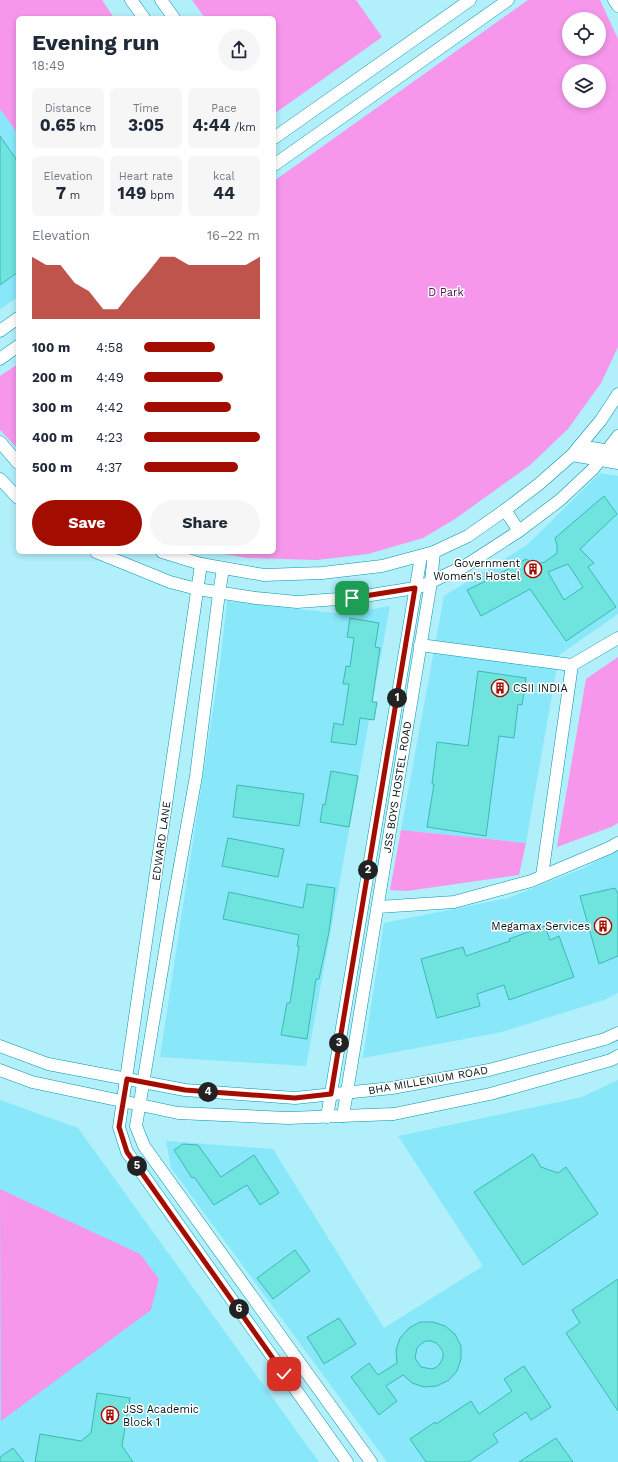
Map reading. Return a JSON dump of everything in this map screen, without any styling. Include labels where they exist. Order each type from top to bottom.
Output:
[{"type":"street","points":[[131,0],[143,16]]},
{"type":"street","points":[[161,0],[173,16]]},
{"type":"street","points":[[276,137],[470,0]]},
{"type":"street","points":[[276,162],[508,0]]},
{"type":"street","points":[[614,0],[618,6]]},
{"type":"street","points":[[0,331],[16,319]]},
{"type":"street","points":[[0,359],[16,347]]},
{"type":"street","points":[[169,554],[223,569],[264,576],[322,573],[382,566],[434,552],[468,536],[539,484],[576,450],[601,420],[618,394]]},
{"type":"street","points":[[101,554],[170,582],[197,589],[256,598],[297,602],[352,598],[415,588],[465,566],[519,531],[560,500],[593,469],[608,454],[618,436]]},
{"type":"street","points":[[0,442],[16,461]]},
{"type":"street","points":[[576,450],[608,454],[618,463]]},
{"type":"street","points":[[0,479],[16,496]]},
{"type":"street","points":[[505,510],[519,531]]},
{"type":"street","name":"JSS BOYS HOSTEL ROAD","points":[[343,1116],[431,582],[434,552]]},
{"type":"street","name":"JSS BOYS HOSTEL ROAD","points":[[327,1117],[421,556]]},
{"type":"street","name":"EDWARD LANE","points":[[202,564],[197,589],[119,1127],[127,1152],[347,1462]]},
{"type":"street","name":"EDWARD LANE","points":[[223,569],[196,776],[136,1126],[144,1146],[371,1462]]},
{"type":"street","points":[[420,645],[572,665],[618,638]]},
{"type":"street","points":[[542,876],[572,665]]},
{"type":"street","points":[[378,907],[454,902],[531,881],[618,843]]},
{"type":"street","points":[[370,861],[385,863]]},
{"type":"street","name":"BHA MILLENIUM ROAD","points":[[0,1046],[48,1064],[185,1090],[287,1097],[392,1088],[490,1070],[604,1039],[618,1033]]},
{"type":"street","points":[[0,1070],[32,1082],[178,1113],[288,1118],[394,1114],[490,1094],[611,1060],[618,1056]]},
{"type":"shaded area","points":[[0,109],[16,131],[16,298],[0,309]]},
{"type":"shaded area","points":[[600,473],[618,476],[618,614],[559,655],[526,843],[401,830],[444,596],[527,545]]},
{"type":"shaded area","points":[[227,601],[344,614],[390,606],[306,1066],[160,1057],[220,664]]},
{"type":"shaded area","points":[[618,849],[618,993],[604,1000],[502,1032],[363,1058],[384,923],[508,898],[586,867]]},
{"type":"shaded area","points":[[618,1080],[618,1462],[387,1462],[171,1168],[166,1141],[273,1149],[384,1328],[483,1266],[398,1136],[582,1097]]},
{"type":"shaded area","points":[[0,1100],[78,1128],[319,1462],[0,1462]]},
{"type":"green space","points":[[0,0],[102,0],[113,16],[16,16],[16,131],[0,109]]},
{"type":"green space","points":[[192,0],[356,0],[382,37],[276,113],[276,16],[204,16]]},
{"type":"green space","name":"D Park","points":[[528,0],[600,0],[606,12],[562,12],[562,56],[606,56],[606,13],[618,39],[618,347],[601,383],[568,429],[529,466],[455,519],[423,538],[368,554],[317,560],[248,558],[223,554],[276,554],[276,180]]},
{"type":"green space","points":[[16,365],[16,447],[0,430],[0,376]]},
{"type":"green space","points":[[618,657],[618,823],[557,847],[586,679]]},
{"type":"green space","points":[[401,830],[526,843],[519,875],[407,891],[390,890]]},
{"type":"green space","points":[[0,1189],[140,1254],[159,1279],[151,1310],[1,1421]]},
{"type":"building","points":[[0,136],[16,159],[16,273],[0,285]]},
{"type":"building","name":"Government Women's Hostel","points":[[604,496],[617,514],[580,549],[594,563],[588,567],[616,607],[566,641],[530,589],[481,616],[467,590],[526,559],[534,565],[545,562],[557,553],[555,538]],"holes":[[[568,564],[583,587],[564,600],[548,572]]]},
{"type":"building","points":[[350,618],[379,623],[375,647],[380,648],[372,702],[377,702],[374,720],[360,718],[356,745],[331,742],[334,723],[343,725],[349,684],[343,684],[346,666],[350,667],[354,638],[347,637]]},
{"type":"building","points":[[478,671],[526,678],[522,705],[518,704],[514,738],[499,736],[486,836],[427,827],[434,784],[432,784],[437,742],[468,746]]},
{"type":"building","points":[[331,771],[358,776],[349,827],[320,822],[323,804],[325,805]]},
{"type":"building","points":[[237,785],[304,794],[299,826],[233,817]]},
{"type":"building","points":[[228,838],[284,849],[278,877],[222,866]]},
{"type":"building","points":[[307,884],[335,888],[329,932],[319,979],[316,979],[307,1039],[281,1035],[287,1003],[290,1003],[299,946],[297,946],[299,935],[223,919],[229,892],[303,908]]},
{"type":"building","name":"Megamax Services","points":[[615,888],[618,894],[618,956],[599,964],[580,896]]},
{"type":"building","points":[[545,926],[550,940],[559,936],[574,977],[509,1000],[504,985],[477,994],[480,1006],[437,1018],[421,959],[463,947],[466,956],[510,941],[509,939]]},
{"type":"building","points":[[183,1144],[198,1145],[221,1177],[254,1155],[279,1193],[260,1205],[247,1185],[214,1205],[194,1177],[192,1178],[174,1150]]},
{"type":"building","points":[[533,1154],[541,1167],[558,1173],[566,1167],[598,1214],[523,1265],[474,1192]]},
{"type":"building","points":[[295,1250],[310,1271],[273,1299],[257,1278]]},
{"type":"building","points":[[618,1279],[618,1411],[566,1333],[580,1323],[572,1310]]},
{"type":"building","points":[[339,1318],[356,1344],[324,1364],[307,1337]]},
{"type":"building","points":[[420,1322],[433,1322],[445,1326],[455,1334],[461,1346],[461,1359],[457,1371],[449,1380],[437,1386],[424,1387],[412,1383],[403,1375],[386,1386],[397,1401],[379,1415],[351,1377],[369,1363],[378,1375],[397,1363],[396,1350],[400,1338],[409,1328]],"holes":[[[426,1341],[436,1343],[443,1352],[441,1362],[437,1367],[432,1369],[421,1367],[415,1358],[417,1348]]]},
{"type":"building","points":[[524,1366],[551,1407],[531,1420],[526,1412],[493,1434],[498,1442],[469,1462],[426,1462],[410,1439],[435,1422],[436,1424],[471,1401],[479,1414],[512,1391],[504,1379]]},
{"type":"building","name":"JSS Academic Block 1","points":[[97,1393],[130,1398],[122,1446],[133,1462],[35,1462],[40,1434],[81,1441],[91,1433]]},
{"type":"building","points":[[556,1438],[573,1462],[519,1462]]},
{"type":"building","points":[[13,1448],[24,1462],[0,1462],[0,1457]]},
{"type":"place","name":"Government Women's Hostel","points":[[533,569]]},
{"type":"place","name":"CSII INDIA","points":[[500,688]]},
{"type":"place","name":"Megamax Services","points":[[603,926]]},
{"type":"place","name":"JSS Academic Block 1","points":[[110,1415]]},
{"type":"route","points":[[284,1374],[127,1152],[119,1127],[127,1079],[185,1090],[295,1098],[331,1094],[415,588],[352,598]]}]
